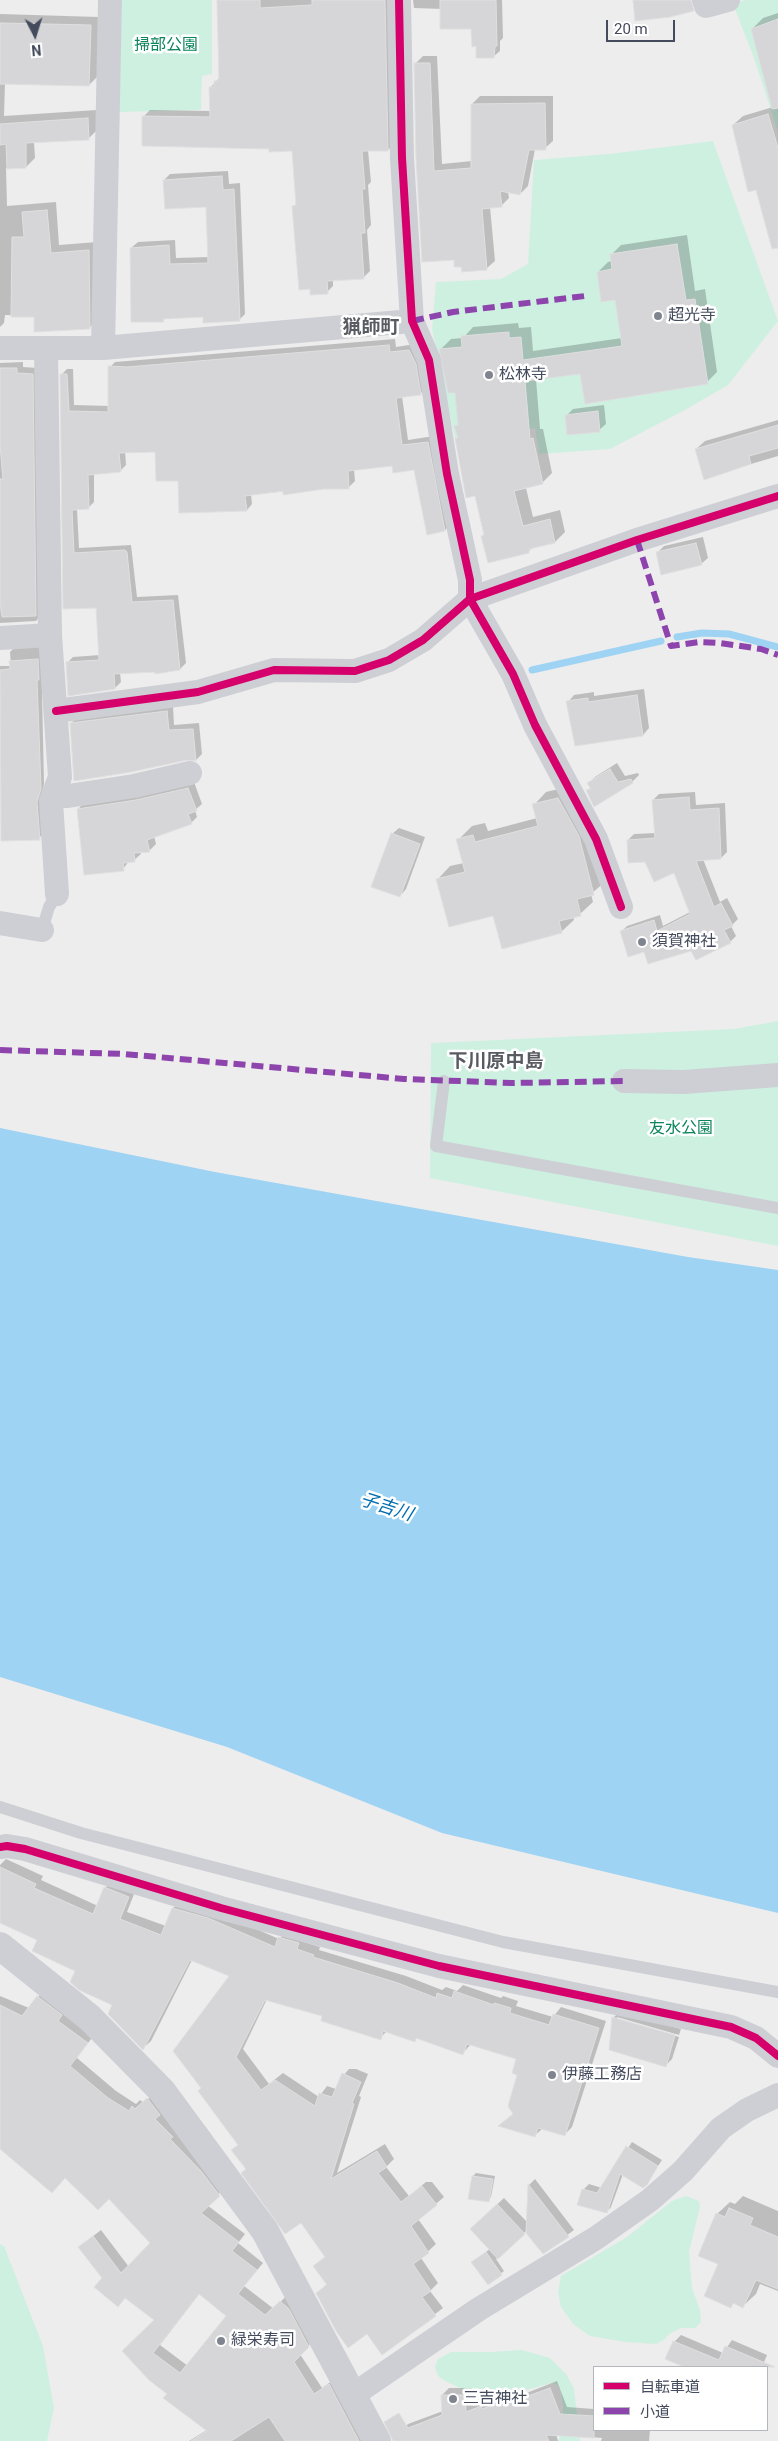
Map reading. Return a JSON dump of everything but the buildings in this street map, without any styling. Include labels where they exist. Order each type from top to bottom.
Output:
[{"type":"street","points":[[103,348],[110,0]]},
{"type":"street","points":[[399,0],[402,158],[412,321],[429,360],[447,474],[470,580],[470,599],[513,674],[535,725],[596,839],[621,907]]},
{"type":"street","points":[[704,0],[706,6],[728,0]]},
{"type":"street","points":[[0,348],[103,348],[412,321]]},
{"type":"street","points":[[46,349],[50,635],[60,777],[51,800],[57,894]]},
{"type":"street","points":[[56,711],[198,692],[274,670],[355,670],[389,660],[423,640],[470,599],[637,540],[778,496]]},
{"type":"street","points":[[0,638],[50,635]]},
{"type":"street","points":[[53,796],[68,796],[134,786],[190,773]]},
{"type":"street","points":[[0,923],[42,930]]},
{"type":"street","points":[[624,1081],[684,1082],[752,1078],[778,1074]]},
{"type":"street","points":[[0,1847],[7,1846],[25,1849],[202,1902],[420,1962],[731,2028],[756,2038],[778,2056]]},
{"type":"street","points":[[0,1946],[90,2018],[162,2091],[265,2231],[377,2441]]},
{"type":"street","points":[[353,2395],[479,2309],[596,2238],[650,2200],[683,2171],[721,2128],[747,2110],[778,2095]]},
{"type":"lane","points":[[42,930],[49,907],[57,894]]},
{"type":"lane","points":[[444,1081],[436,1146],[778,1208]]},
{"type":"lane","points":[[0,1807],[81,1833],[504,1942],[778,1992]]},
{"type":"green space","name":"掃部公園","points":[[122,0],[212,0],[212,74],[202,76],[201,110],[119,112]]},
{"type":"green space","points":[[745,0],[778,0],[778,132],[754,58],[733,4]]},
{"type":"green space","points":[[713,141],[778,321],[728,385],[610,449],[539,454],[535,428],[456,444],[432,329],[436,282],[501,279],[528,264],[534,160],[609,154]]},
{"type":"green space","name":"友水公園","points":[[778,1021],[778,1246],[430,1178],[431,1043],[734,1029]]},
{"type":"green space","points":[[686,2196],[699,2201],[700,2207],[689,2252],[692,2288],[700,2310],[701,2322],[695,2328],[681,2328],[656,2344],[625,2342],[590,2336],[573,2324],[561,2307],[558,2292],[561,2276],[627,2237],[672,2201]]},
{"type":"green space","points":[[0,2244],[4,2246],[43,2346],[54,2408],[47,2441],[0,2441]]},
{"type":"green space","points":[[522,2350],[550,2358],[566,2374],[574,2388],[580,2441],[558,2441],[563,2430],[563,2407],[561,2392],[557,2384],[552,2383],[497,2398],[482,2398],[445,2381],[438,2376],[435,2367],[438,2359],[451,2352]]},
{"type":"water","name":"子吉川","points":[[0,1128],[215,1172],[688,1257],[778,1270],[778,1913],[442,1833],[227,1747],[0,1677]]},
{"type":"waterway","points":[[677,637],[702,633],[729,634],[778,647]]},
{"type":"waterway","points":[[532,670],[661,641]]},
{"type":"marked path","points":[[412,321],[453,312],[585,296]]},
{"type":"marked path","points":[[637,540],[671,646],[699,642],[720,643],[761,649],[778,655]]},
{"type":"marked path","points":[[0,1050],[124,1054],[404,1079],[512,1083],[624,1081]]},
{"type":"cycle path","points":[[399,0],[402,158],[412,321],[429,360],[447,474],[470,580],[470,599],[513,674],[535,725],[596,839],[621,907]]},
{"type":"cycle path","points":[[56,711],[198,692],[274,670],[355,671],[389,660],[423,640],[470,599],[637,540],[778,496]]},
{"type":"cycle path","points":[[0,1847],[7,1846],[25,1849],[221,1908],[439,1966],[731,2027],[756,2038],[778,2056]]},
{"type":"place","name":"超光寺","points":[[658,316]]},
{"type":"place","name":"松林寺","points":[[489,375]]},
{"type":"place","name":"須賀神社","points":[[642,942]]},
{"type":"place","name":"伊藤工務店","points":[[552,2075]]},
{"type":"place","name":"緑栄寿司","points":[[221,2341]]},
{"type":"place","name":"三吉神社","points":[[453,2399]]},
{"type":"district","name":"猟師町","points":[[371,328]]},
{"type":"district","name":"下川原中島","points":[[496,1062]]}]
